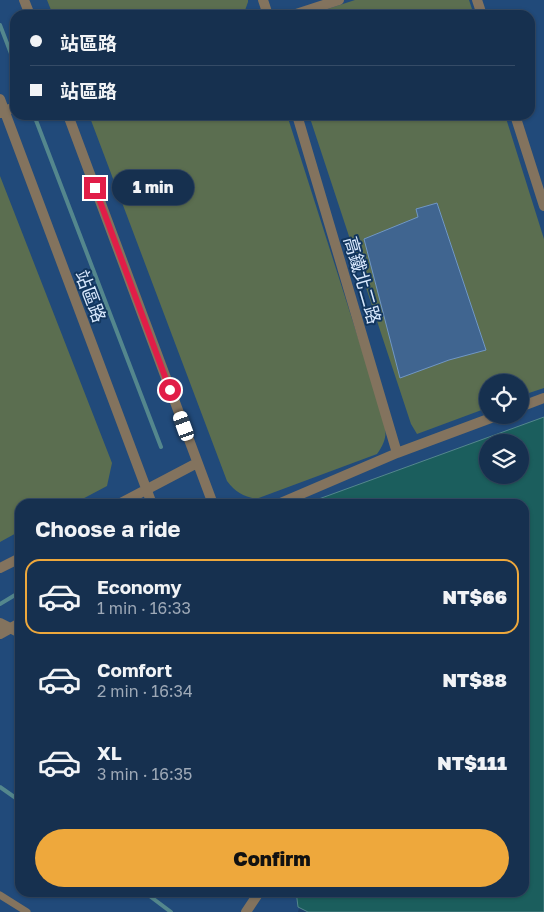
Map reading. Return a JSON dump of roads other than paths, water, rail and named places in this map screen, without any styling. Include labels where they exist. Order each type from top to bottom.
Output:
[{"type":"street","points":[[309,10],[339,0]]},
{"type":"street","name":"站區路","points":[[0,99],[2,112],[150,499]]},
{"type":"street","points":[[70,120],[211,499]]},
{"type":"street","name":"高鐵北二路","points":[[298,120],[397,454]]},
{"type":"street","points":[[517,120],[544,206]]},
{"type":"street","points":[[529,404],[544,398]]},
{"type":"street","points":[[290,499],[397,454],[479,423]]},
{"type":"street","points":[[129,499],[197,463]]},
{"type":"street","points":[[0,568],[15,560]]},
{"type":"street","points":[[0,623],[15,627]]},
{"type":"street","points":[[0,634],[15,629]]},
{"type":"street","points":[[246,912],[256,897]]},
{"type":"lane","points":[[0,895],[27,912]]},
{"type":"waterway","points":[[0,25],[10,51]]},
{"type":"waterway","points":[[36,120],[161,447]]},
{"type":"waterway","points":[[0,604],[15,595]]},
{"type":"waterway","points":[[0,787],[15,798]]},
{"type":"waterway","points":[[151,897],[171,912]]}]
